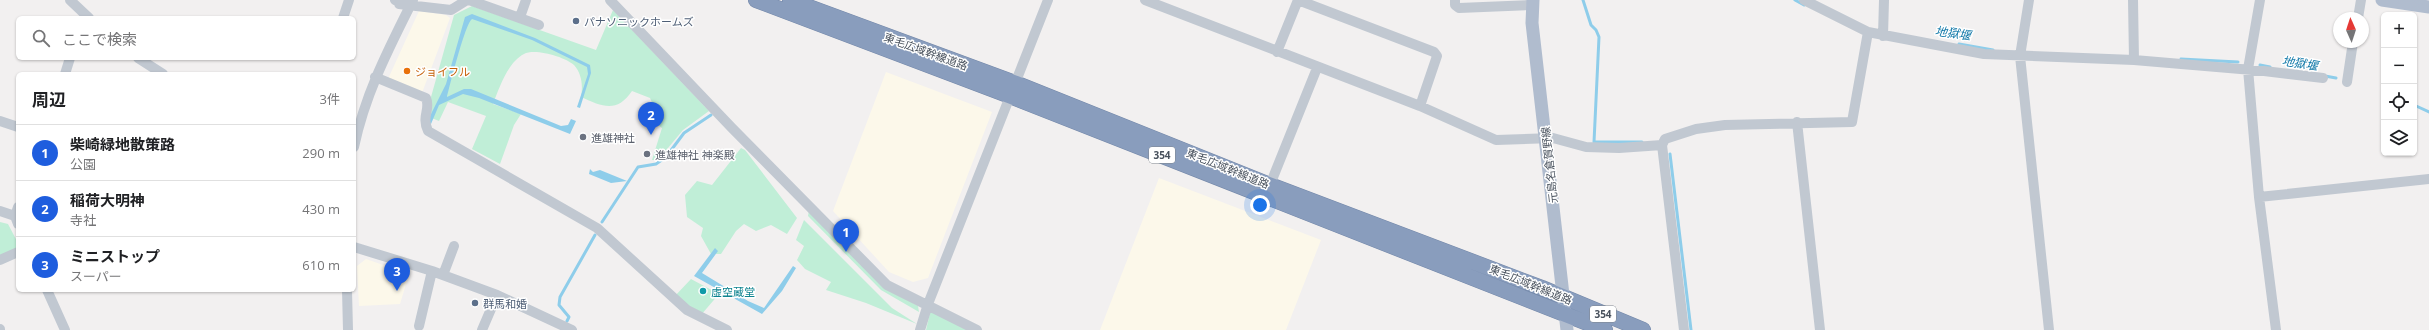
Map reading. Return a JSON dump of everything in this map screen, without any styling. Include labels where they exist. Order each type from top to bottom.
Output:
[{"type":"highway","name":"東毛広域幹線道路","points":[[756,0],[1013,90],[1270,184],[1563,297],[1643,330]]},
{"type":"highway","name":"東毛広域幹線道路","points":[[796,1],[1605,330]]},
{"type":"main road","points":[[2382,0],[2429,7]]},
{"type":"main road","name":"元島名倉賀野線","points":[[1532,2],[1532,23],[1567,330]]},
{"type":"street","points":[[70,0],[85,16]]},
{"type":"street","points":[[344,16],[349,0]]},
{"type":"street","points":[[394,0],[400,2],[399,4],[412,3],[451,10],[468,0],[496,4],[539,25]]},
{"type":"street","points":[[520,17],[526,0]]},
{"type":"street","points":[[610,0],[721,116],[887,285],[928,304],[977,330]]},
{"type":"street","points":[[920,330],[928,304],[1048,0]]},
{"type":"street","points":[[1145,0],[1318,68],[1420,106],[1496,140],[1546,138],[1586,147],[1619,148],[1662,145]]},
{"type":"street","points":[[1277,52],[1298,0],[1434,52],[1437,56],[1420,106]]},
{"type":"street","points":[[1455,0],[1455,5],[1459,8],[1532,2]]},
{"type":"street","points":[[1804,0],[1868,32],[1984,54],[2134,60],[2248,69],[2323,78]]},
{"type":"street","points":[[1883,36],[1884,0]]},
{"type":"street","points":[[2029,0],[2020,56],[2049,330]]},
{"type":"street","points":[[2133,0],[2134,60]]},
{"type":"street","points":[[2260,0],[2248,69],[2260,197],[2276,330]]},
{"type":"street","points":[[2359,12],[2361,0]]},
{"type":"street","points":[[356,140],[375,77],[412,3]]},
{"type":"street","points":[[1684,330],[1662,145],[1665,139],[1696,129],[1798,122],[1852,122],[1868,32]]},
{"type":"street","points":[[2346,82],[2352,48]]},
{"type":"street","points":[[66,72],[69,60]]},
{"type":"street","points":[[141,60],[160,72]]},
{"type":"street","points":[[1270,184],[1318,68]]},
{"type":"street","points":[[375,77],[426,98],[428,102],[424,121],[428,131],[597,228],[681,305],[727,330]]},
{"type":"street","points":[[0,121],[16,126]]},
{"type":"street","points":[[1798,122],[1820,330]]},
{"type":"street","points":[[2260,197],[2429,179]]},
{"type":"street","points":[[0,211],[16,216]]},
{"type":"street","points":[[443,275],[454,246]]},
{"type":"street","points":[[356,248],[432,271],[497,295],[572,330]]},
{"type":"street","points":[[0,260],[16,253]]},
{"type":"street","points":[[419,326],[432,271]]},
{"type":"street","points":[[48,292],[65,330]]},
{"type":"street","points":[[347,292],[348,330]]},
{"type":"street","points":[[482,330],[497,295]]},
{"type":"shaded area","points":[[419,11],[446,15],[450,18],[422,93],[388,79]]},
{"type":"shaded area","points":[[886,72],[992,112],[928,278],[913,282],[889,272],[833,211]]},
{"type":"shaded area","points":[[1159,178],[1321,240],[1286,330],[1100,330]]},
{"type":"shaded area","points":[[366,259],[409,274],[400,304],[359,306],[357,266]]},
{"type":"green space","points":[[472,6],[596,50],[613,10],[709,111],[683,130],[658,160],[652,160],[662,128],[655,123],[651,115],[654,107],[650,98],[632,91],[621,103],[615,105],[609,106],[596,103],[581,97],[581,80],[579,72],[574,65],[557,56],[529,52],[518,58],[513,63],[501,83],[493,104],[521,114],[514,125],[500,164],[472,149],[486,116],[448,102],[439,121],[429,117],[431,97],[454,15]]},
{"type":"green space","points":[[741,148],[745,150],[797,218],[787,234],[771,225],[756,231],[744,224],[736,231],[721,254],[711,254],[701,236],[703,228],[687,217],[685,195],[697,181],[712,185]]},
{"type":"green space","points":[[809,210],[885,287],[918,306],[919,312],[881,290],[808,216]]},
{"type":"green space","points":[[804,220],[892,308],[917,324],[866,303],[826,290],[831,282],[805,269],[797,260],[804,246],[796,240]]},
{"type":"green space","points":[[0,222],[8,224],[16,239],[16,251],[0,258]]},
{"type":"green space","points":[[691,279],[719,294],[701,315],[674,297]]},
{"type":"green space","points":[[930,313],[935,313],[967,330],[926,330]]},
{"type":"water","points":[[472,14],[535,38],[590,65],[591,73],[580,108],[577,107],[588,74],[587,67],[532,40],[472,19],[469,23],[462,43],[447,97],[464,89],[471,89],[561,126],[568,125],[571,119],[576,121],[570,134],[479,98],[463,94],[439,105],[431,124],[427,122],[446,84],[465,17]]},
{"type":"water","points":[[590,169],[593,172],[600,170],[627,181],[611,183],[589,174]]},
{"type":"water","points":[[715,248],[718,251],[702,273],[748,301],[764,308],[793,266],[796,268],[782,291],[762,314],[694,276]]},
{"type":"waterway","points":[[1583,0],[1591,25],[1596,30],[1599,37],[1594,142],[1642,142]]},
{"type":"waterway","name":"地獄堰","points":[[1795,0],[1804,5]]},
{"type":"waterway","name":"地獄堰","points":[[1959,44],[1993,50]]},
{"type":"waterway","name":"地獄堰","points":[[2181,59],[2238,62]]},
{"type":"waterway","name":"地獄堰","points":[[2260,65],[2270,67]]},
{"type":"waterway","name":"地獄堰","points":[[2325,76],[2336,78]]},
{"type":"waterway","name":"地獄堰","points":[[2417,106],[2429,112]]},
{"type":"waterway","points":[[602,222],[638,167],[656,164],[666,157],[684,133],[711,115]]},
{"type":"waterway","points":[[1670,154],[1691,330]]},
{"type":"waterway","points":[[567,321],[569,317],[559,305],[560,297],[595,235]]},
{"type":"place","name":"パナソニックホームズ","points":[[576,21]]},
{"type":"place","name":"ジョイフル","points":[[407,71]]},
{"type":"place","name":"稲荷大明神","points":[[651,135]]},
{"type":"place","name":"進雄神社","points":[[583,137]]},
{"type":"place","name":"進雄神社 神楽殿","points":[[647,154]]},
{"type":"place","name":"柴崎緑地散策路","points":[[846,252]]},
{"type":"place","name":"ミニストップ","points":[[397,291]]},
{"type":"place","name":"虚空蔵堂","points":[[703,291]]},
{"type":"place","name":"群馬和婚","points":[[475,303]]}]
